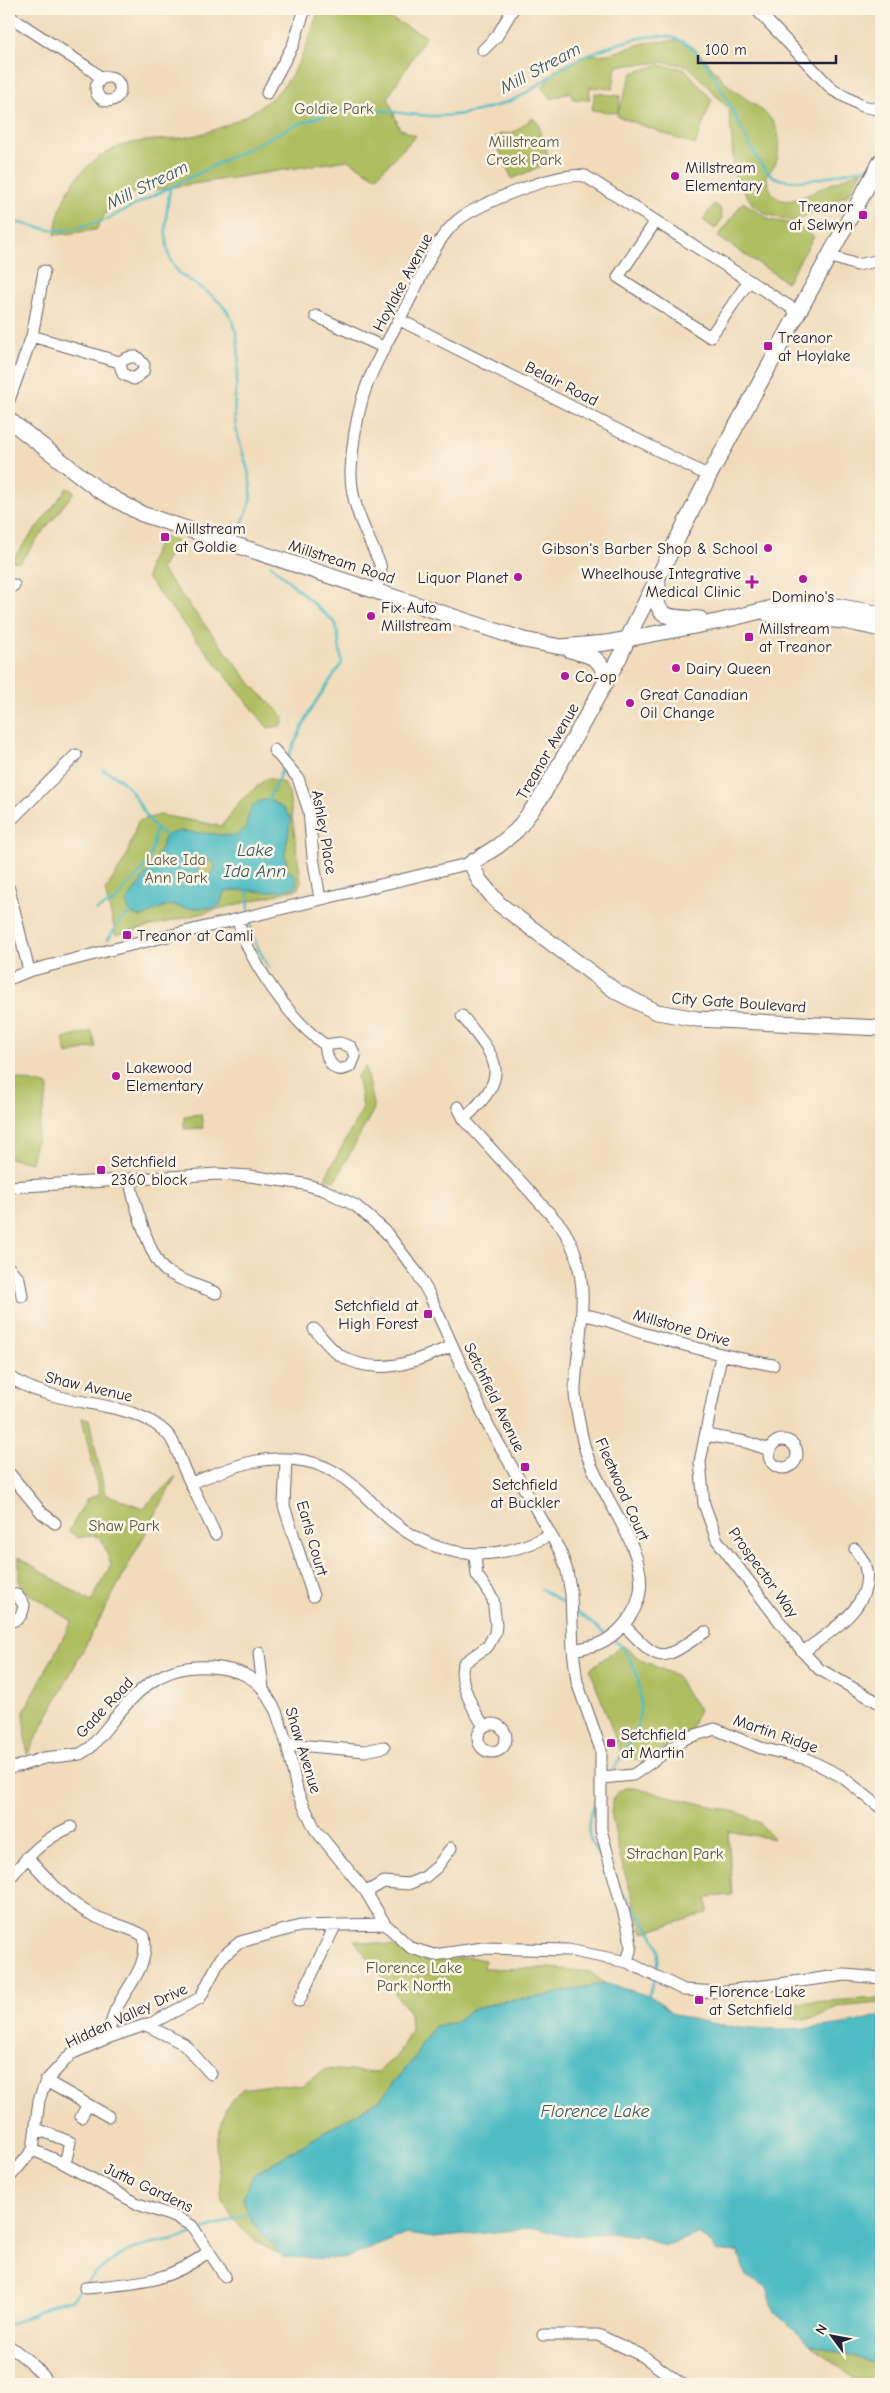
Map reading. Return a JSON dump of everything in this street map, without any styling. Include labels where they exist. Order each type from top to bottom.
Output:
[{"type":"street","points":[[266,93],[293,45],[305,9]]},
{"type":"street","points":[[483,50],[497,36],[513,9]]},
{"type":"street","points":[[756,9],[834,90],[862,106],[881,110]]},
{"type":"street","points":[[9,16],[101,78]]},
{"type":"street","name":"Treanor Avenue","points":[[9,979],[29,971],[471,863],[503,843],[526,821],[606,682],[709,476],[881,161]]},
{"type":"street","name":"Hoylake Avenue","points":[[376,590],[381,572],[355,502],[351,472],[354,431],[364,394],[385,348],[439,244],[459,220],[491,202],[536,183],[560,176],[575,174],[585,176],[798,312]]},
{"type":"street","points":[[656,221],[618,277],[634,288],[710,337],[749,281]]},
{"type":"street","points":[[829,256],[857,265],[881,260]]},
{"type":"street","points":[[9,400],[32,336],[44,271]]},
{"type":"street","points":[[316,316],[385,348]]},
{"type":"street","name":"Belair Road","points":[[400,320],[709,476]]},
{"type":"street","points":[[32,336],[119,362]]},
{"type":"street","name":"Millstream Road","points":[[9,420],[100,491],[124,506],[146,515],[524,640],[561,647],[627,640],[721,621],[788,604],[849,607],[881,614]]},
{"type":"street","points":[[659,575],[655,601],[660,610],[671,617],[721,621]]},
{"type":"street","name":"Millstream Road","points":[[752,613],[844,621],[881,629]]},
{"type":"street","points":[[561,647],[590,656],[600,662],[604,668],[606,682]]},
{"type":"street","name":"Ashley Place","points":[[274,750],[298,778],[303,792],[308,811],[320,899]]},
{"type":"street","points":[[9,822],[76,755]]},
{"type":"street","name":"City Gate Boulevard","points":[[471,863],[479,880],[499,904],[617,992],[657,1012],[697,1019],[881,1028]]},
{"type":"street","points":[[9,889],[13,922],[29,971]]},
{"type":"street","points":[[238,920],[242,933],[269,983],[313,1036],[325,1045]]},
{"type":"street","points":[[462,1016],[492,1055],[495,1067],[491,1090],[464,1119]]},
{"type":"street","name":"Fleetwood Court","points":[[458,1107],[464,1119],[567,1235],[579,1265],[583,1315],[574,1391],[586,1452],[630,1542],[640,1571],[640,1593],[633,1611],[624,1625],[600,1644],[573,1650]]},
{"type":"street","name":"Setchfield Avenue","points":[[9,1187],[217,1174],[250,1176],[304,1184],[356,1206],[371,1218],[402,1252],[430,1296],[498,1446],[561,1553],[569,1582],[577,1682],[601,1750],[600,1830],[628,1932],[630,1947],[627,1962]]},
{"type":"street","points":[[130,1179],[131,1194],[147,1237],[161,1267],[168,1273],[216,1292]]},
{"type":"street","points":[[9,1268],[18,1280],[22,1296]]},
{"type":"street","name":"Millstone Drive","points":[[583,1315],[601,1318],[621,1326],[721,1356],[773,1366]]},
{"type":"street","points":[[314,1329],[341,1356],[368,1366],[390,1368],[412,1363],[452,1346]]},
{"type":"street","name":"Prospector Way","points":[[721,1356],[700,1462],[704,1504],[718,1540],[803,1652],[819,1669],[881,1704]]},
{"type":"street","name":"Shaw Avenue","points":[[9,1376],[18,1383],[44,1394],[140,1415],[157,1425],[171,1438],[215,1534]]},
{"type":"street","points":[[706,1435],[746,1442],[770,1450]]},
{"type":"street","points":[[191,1483],[254,1460],[306,1462],[334,1472],[358,1487],[391,1520],[415,1538],[443,1549],[475,1555],[509,1552],[550,1535]]},
{"type":"street","name":"Earls Court","points":[[286,1460],[284,1506],[312,1596]]},
{"type":"street","points":[[9,1473],[42,1513],[55,1523]]},
{"type":"street","points":[[803,1652],[846,1620],[856,1608],[862,1596],[865,1565],[855,1549]]},
{"type":"street","points":[[475,1555],[477,1575],[493,1599],[495,1633],[483,1652],[464,1663],[461,1673],[476,1714],[484,1726]]},
{"type":"street","points":[[9,1594],[17,1595],[24,1604],[21,1616],[17,1620],[9,1621]]},
{"type":"street","points":[[624,1625],[654,1655],[663,1657],[670,1655],[705,1632]]},
{"type":"street","name":"Shaw Avenue","points":[[259,1653],[263,1689],[276,1711],[287,1744],[298,1794],[315,1829],[366,1892],[384,1924],[411,1948],[434,1955],[484,1948],[568,1950],[627,1962],[684,1990],[719,1992],[845,1975],[881,1978]]},
{"type":"street","name":"Gade Road","points":[[14,1767],[44,1758],[80,1754],[90,1748],[141,1689],[162,1674],[182,1668],[205,1666],[238,1671],[255,1680],[263,1689]]},
{"type":"street","name":"Martin Ridge","points":[[602,1778],[633,1775],[686,1738],[715,1728],[762,1748],[807,1759],[841,1776],[881,1808]]},
{"type":"street","points":[[287,1744],[365,1750],[384,1747]]},
{"type":"street","points":[[9,1879],[27,1857],[53,1835],[71,1827]]},
{"type":"street","points":[[366,1892],[384,1882],[408,1884],[425,1877],[437,1867],[451,1848]]},
{"type":"street","points":[[27,1857],[70,1902],[101,1919],[130,1927],[144,1936],[146,1945],[141,1968],[115,2011],[106,2038]]},
{"type":"street","points":[[299,2000],[335,1926],[384,1924]]},
{"type":"street","name":"Hidden Valley Drive","points":[[9,2178],[33,2150],[39,2100],[46,2081],[71,2054],[106,2038],[146,2024],[200,1998],[221,1958],[240,1942],[300,1926],[335,1926]]},
{"type":"street","points":[[146,2024],[184,2044],[211,2074]]},
{"type":"street","points":[[46,2081],[87,2106],[108,2116]]},
{"type":"street","points":[[81,2117],[87,2106]]},
{"type":"street","points":[[37,2129],[70,2142],[65,2164]]},
{"type":"street","name":"Jutta Gardens","points":[[33,2150],[65,2164],[138,2204],[178,2218],[192,2226],[224,2276]]},
{"type":"street","points":[[85,2288],[148,2282],[168,2276],[190,2265],[208,2252]]},
{"type":"street","points":[[543,2335],[598,2335],[643,2356],[681,2384]]},
{"type":"street","points":[[9,2346],[26,2358],[49,2384]]},
{"type":"green space","name":"Goldie Park","points":[[319,9],[371,9],[426,36],[388,97],[399,128],[416,136],[376,177],[348,160],[115,196],[96,230],[55,235],[63,202],[70,187],[91,163],[105,153],[120,146],[137,142],[186,137],[204,133],[238,120],[268,101],[285,84],[298,64]]},
{"type":"green space","name":"Millstream Creek Park","points":[[680,40],[695,49],[727,84],[762,110],[775,125],[778,134],[778,154],[775,165],[766,175],[769,187],[774,195],[787,201],[804,197],[862,170],[849,194],[792,221],[766,214],[753,205],[735,178],[729,109],[688,66],[666,62],[616,66],[613,89],[590,87],[589,100],[573,99],[569,90],[568,93],[552,99],[542,88],[555,70],[578,59],[590,55],[610,54],[644,43]]},
{"type":"green space","points":[[659,65],[685,69],[712,100],[695,145],[617,116],[618,113],[592,110],[595,93],[620,96],[618,112],[632,73]]},
{"type":"green space","name":"Millstream Creek Park","points":[[533,118],[538,123],[550,162],[512,179],[494,138],[515,131]]},
{"type":"green space","points":[[743,202],[770,220],[794,224],[814,237],[787,282],[718,237]]},
{"type":"green space","points":[[714,204],[720,208],[722,219],[715,229],[703,220]]},
{"type":"green space","points":[[67,488],[74,492],[20,562],[11,561]]},
{"type":"green space","points":[[162,536],[177,540],[161,569],[252,685],[284,717],[282,726],[268,728],[147,578],[149,563]]},
{"type":"green space","name":"Lake Ida Ann Park","points":[[267,778],[284,783],[289,794],[301,881],[298,889],[116,935],[105,891],[126,858],[138,821],[160,815],[222,826],[239,802]]},
{"type":"green space","points":[[92,1031],[96,1047],[67,1054],[63,1039]]},
{"type":"green space","points":[[365,1066],[374,1109],[335,1181],[325,1178],[363,1108],[357,1076]]},
{"type":"green space","points":[[9,1077],[49,1086],[31,1163],[9,1158]]},
{"type":"green space","points":[[201,1114],[203,1128],[184,1129],[184,1116]]},
{"type":"green space","name":"Shaw Park","points":[[82,1418],[89,1419],[105,1494],[143,1508],[176,1476],[27,1755],[24,1711],[72,1621],[24,1590],[19,1581],[19,1557],[91,1602],[111,1565],[102,1540],[93,1535],[78,1538],[69,1531],[87,1499],[99,1494]]},
{"type":"green space","points":[[622,1645],[641,1660],[677,1676],[684,1690],[699,1709],[689,1732],[643,1762],[629,1758],[620,1751],[590,1669]]},
{"type":"green space","name":"Strachan Park","points":[[626,1788],[634,1788],[740,1813],[760,1823],[774,1839],[728,1831],[732,1895],[707,1897],[707,1913],[643,1933],[620,1857],[611,1812],[613,1799],[618,1792]]},
{"type":"green space","name":"Florence Lake Park North","points":[[354,1940],[443,1954],[443,1961],[469,1957],[485,1960],[484,1969],[550,1968],[590,1972],[604,1983],[545,1996],[499,2002],[471,2010],[453,2023],[435,2026],[414,2059],[380,2099],[253,2175],[243,2199],[252,2222],[281,2255],[259,2244],[234,2220],[222,2200],[216,2145],[226,2108],[242,2089],[278,2084],[302,2086],[325,2069],[377,2073],[399,2053],[411,2030],[410,2013]]},
{"type":"green space","points":[[881,1998],[881,2003],[837,2007],[817,2017],[804,2020],[775,2012],[774,2004]]},
{"type":"green space","points":[[810,2344],[881,2365],[881,2384],[861,2384]]},
{"type":"water","name":"Lake Ida Ann","points":[[269,799],[284,809],[291,818],[285,854],[287,869],[297,877],[296,886],[278,891],[224,892],[220,905],[214,908],[183,908],[175,905],[165,906],[142,917],[130,913],[126,902],[155,862],[166,835],[180,831],[236,836],[246,828],[249,812],[254,805]],"holes":[[[205,859],[214,863],[215,868],[212,873],[207,878],[202,877],[196,867],[199,862]]]},
{"type":"water","name":"Florence Lake","points":[[604,1983],[655,1999],[677,2015],[725,2025],[779,2029],[807,2028],[834,2026],[881,2015],[881,2365],[810,2344],[775,2313],[767,2288],[746,2276],[738,2252],[717,2253],[710,2242],[698,2234],[664,2246],[641,2236],[610,2233],[566,2236],[535,2228],[434,2238],[406,2234],[344,2259],[283,2257],[252,2222],[243,2199],[253,2175],[380,2099],[414,2059],[434,2026],[453,2023],[471,2010],[499,2002],[545,1996]]},
{"type":"waterway","name":"Mill Stream","points":[[9,222],[44,229],[62,230],[103,221],[293,126],[322,116],[340,111],[366,109],[429,116],[460,114],[479,110],[521,96],[559,70],[600,50],[634,39],[665,36],[677,39],[694,50],[709,68],[722,89],[756,156],[767,171],[779,179],[790,181],[813,180],[872,167]]},
{"type":"waterway","points":[[170,189],[166,222],[167,247],[170,258],[182,275],[214,297],[225,309],[230,316],[238,344],[235,400],[236,428],[250,478],[251,494],[247,512],[233,539]]},
{"type":"waterway","points":[[270,564],[336,624],[342,663],[311,709],[287,759]]},
{"type":"waterway","points":[[269,799],[284,766]]},
{"type":"waterway","points":[[103,770],[124,782],[149,820],[166,835]]},
{"type":"waterway","points":[[96,911],[116,900],[144,868],[151,853],[157,828]]},
{"type":"waterway","points":[[248,891],[249,914]]},
{"type":"waterway","points":[[108,939],[121,920],[130,913]]},
{"type":"waterway","points":[[250,919],[254,939],[269,968]]},
{"type":"waterway","points":[[541,1589],[567,1605]]},
{"type":"waterway","points":[[576,1611],[607,1635]]},
{"type":"waterway","points":[[611,1774],[636,1730],[640,1706],[640,1693],[635,1669],[623,1648],[614,1640]]},
{"type":"waterway","points":[[596,1801],[591,1812],[588,1829],[593,1845],[607,1871]]},
{"type":"waterway","points":[[623,1894],[646,1923],[656,1940],[659,1956],[655,1972]]},
{"type":"waterway","points":[[648,1997],[654,1980]]},
{"type":"waterway","points":[[201,2231],[249,2214]]},
{"type":"waterway","points":[[85,2284],[106,2265],[129,2251],[193,2234]]},
{"type":"waterway","points":[[9,2325],[60,2301],[71,2300],[82,2288]]},
{"type":"place","name":"Millstream Elementary","points":[[675,176]]},
{"type":"place","name":"Treanor at Selwyn","points":[[863,215]]},
{"type":"place","name":"Treanor at Hoylake","points":[[768,346]]},
{"type":"place","name":"Millstream at Goldie","points":[[165,537]]},
{"type":"place","name":"Gibson's Barber Shop & School","points":[[768,548]]},
{"type":"place","name":"Liquor Planet","points":[[518,577]]},
{"type":"place","name":"Domino's","points":[[803,579]]},
{"type":"place","name":"Wheelhouse Integrative Medical Clinic","points":[[752,582]]},
{"type":"place","name":"Fix Auto Millstream","points":[[371,616]]},
{"type":"place","name":"Millstream at Treanor","points":[[749,637]]},
{"type":"place","name":"Dairy Queen","points":[[676,668]]},
{"type":"place","name":"Co-op","points":[[565,676]]},
{"type":"place","name":"Great Canadian Oil Change","points":[[630,703]]},
{"type":"place","name":"Treanor at Camli","points":[[127,935]]},
{"type":"place","name":"Lakewood Elementary","points":[[116,1076]]},
{"type":"place","name":"Setchfield 2360 block","points":[[101,1170]]},
{"type":"place","name":"Setchfield at High Forest","points":[[428,1314]]},
{"type":"place","name":"Setchfield at Buckler","points":[[525,1467]]},
{"type":"place","name":"Setchfield at Martin","points":[[611,1743]]},
{"type":"place","name":"Florence Lake at Setchfield","points":[[699,2000]]}]
